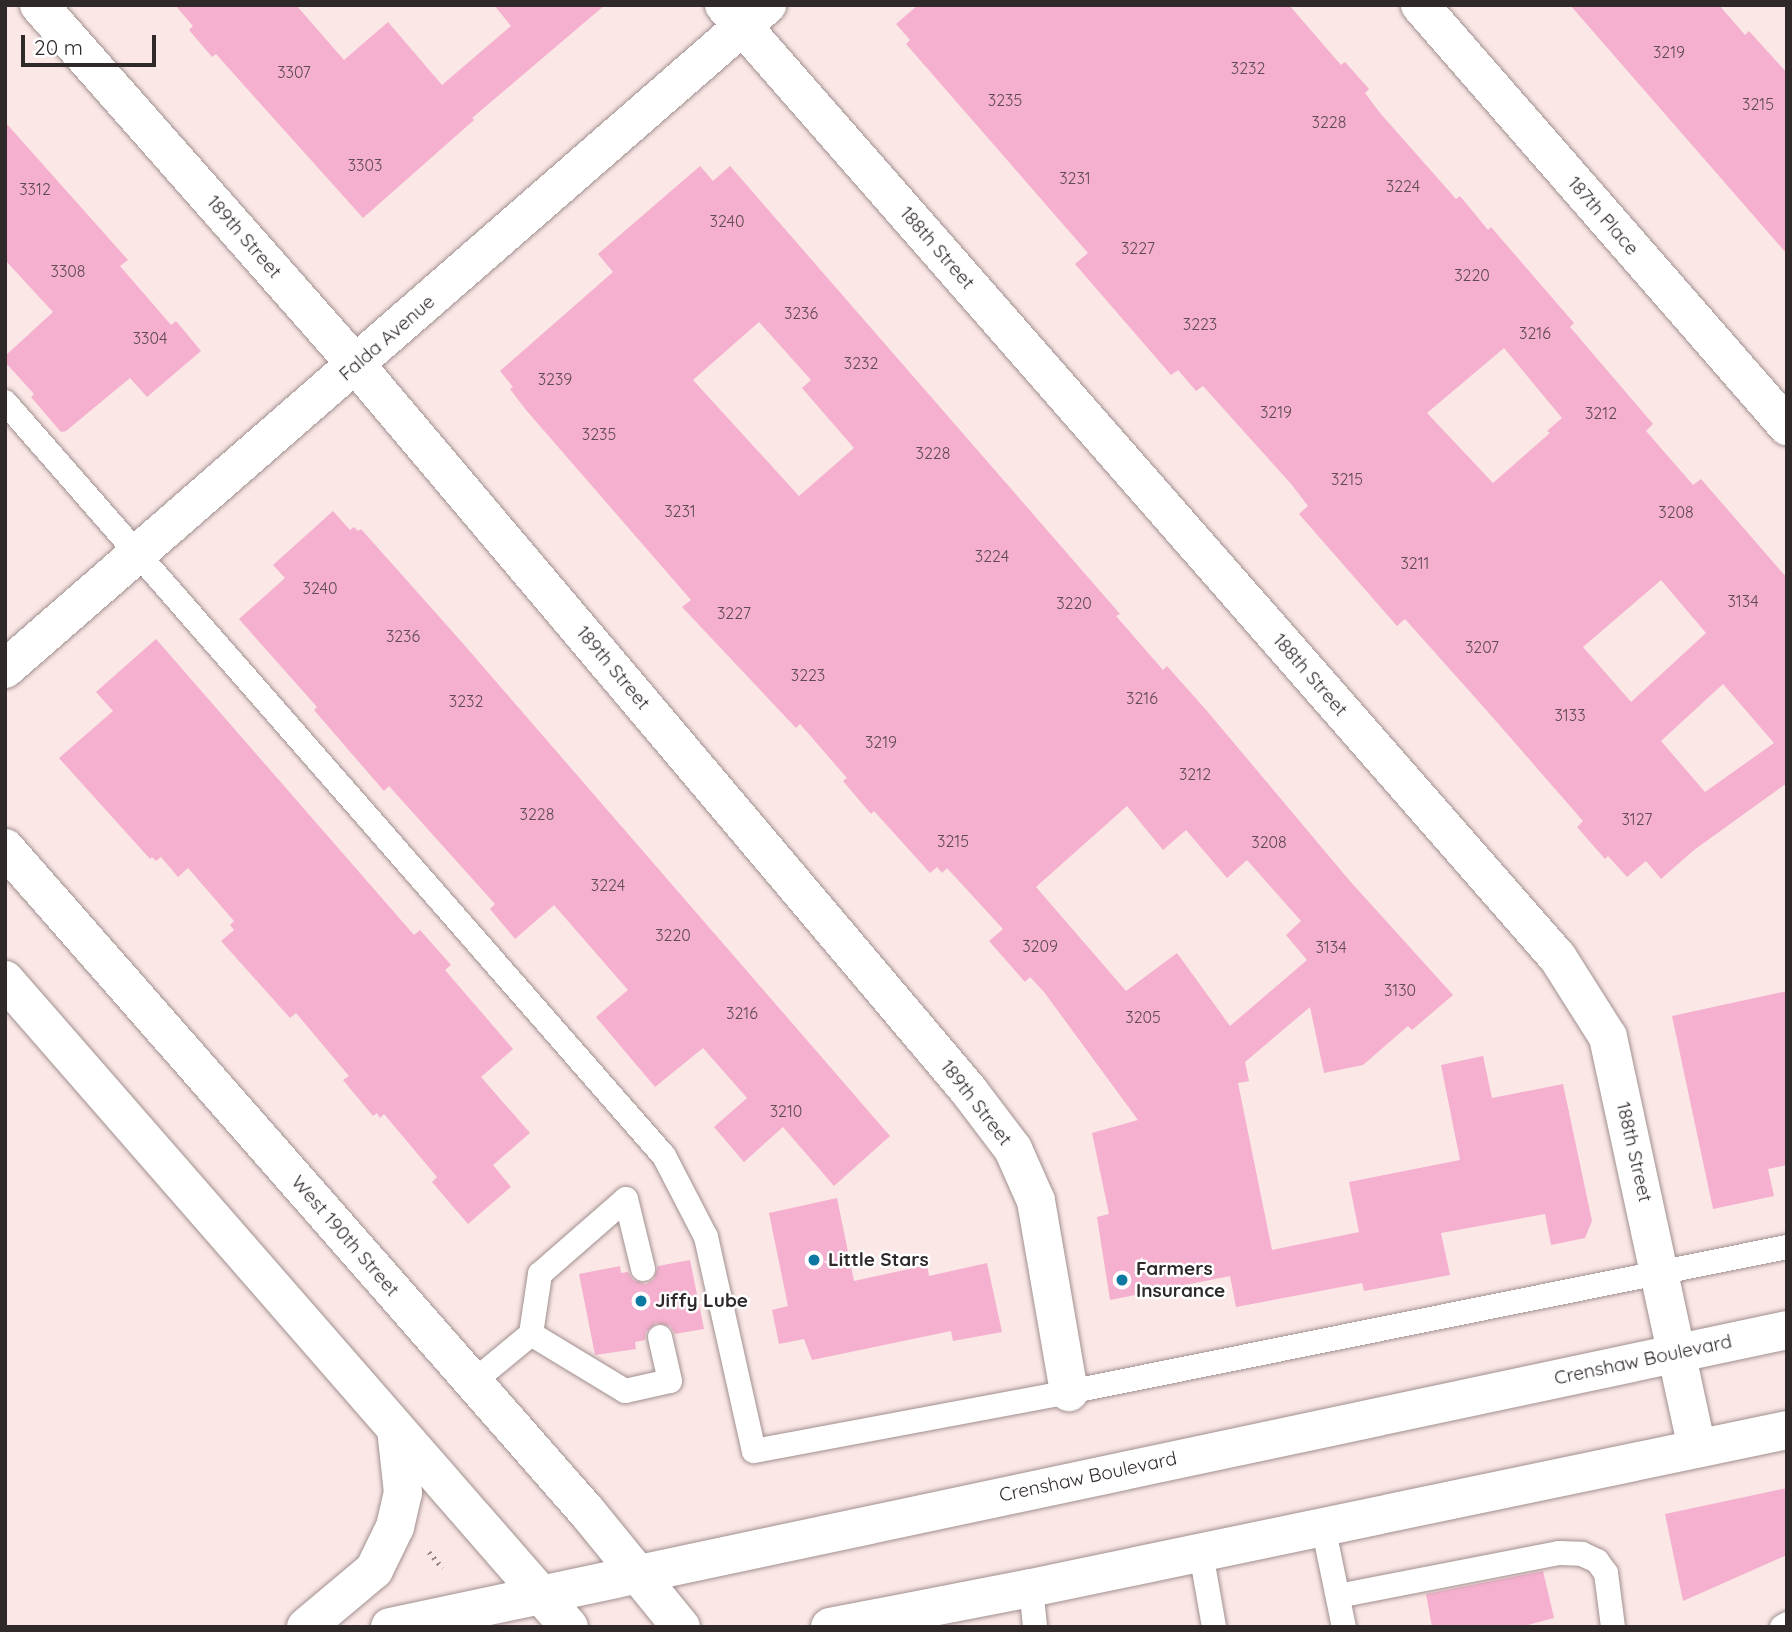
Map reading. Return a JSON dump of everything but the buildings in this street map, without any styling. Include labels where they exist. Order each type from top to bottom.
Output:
[{"type":"street","name":"189th Street","points":[[39,5],[356,365],[969,1091],[1013,1149],[1036,1201],[1069,1392]]},
{"type":"street","name":"187th Place","points":[[1420,5],[1787,426]]},
{"type":"street","name":"Falda Avenue","points":[[5,669],[356,365],[744,13]]},
{"type":"street","name":"188th Street","points":[[744,13],[1558,958],[1608,1037],[1697,1448]]},
{"type":"street","name":"West 190th Street","points":[[5,848],[473,1382],[681,1627]]},
{"type":"street","points":[[5,980],[569,1627]]},
{"type":"street","name":"Crenshaw Boulevard","points":[[390,1627],[1787,1330]]},
{"type":"street","points":[[306,1627],[374,1570],[395,1527],[403,1493],[396,1429]]},
{"type":"street","points":[[830,1627],[930,1618],[1031,1588],[1787,1430]]},
{"type":"lane","points":[[5,402],[664,1156],[706,1237],[754,1451],[1069,1392],[1787,1247]]},
{"type":"lane","points":[[473,1382],[531,1334],[540,1274],[625,1199],[643,1269]]},
{"type":"lane","points":[[531,1334],[625,1391],[670,1381],[660,1337]]},
{"type":"lane","points":[[1323,1526],[1344,1627]]},
{"type":"lane","points":[[1201,1553],[1214,1627]]},
{"type":"lane","points":[[1338,1596],[1559,1553],[1582,1554],[1597,1562],[1606,1573],[1613,1627]]},
{"type":"lane","points":[[1031,1588],[1035,1627]]},
{"type":"lane","points":[[1782,1627],[1787,1624]]},
{"type":"path","points":[[430,1552],[438,1549]]},
{"type":"place","name":"Little Stars","points":[[814,1260]]},
{"type":"place","name":"Farmers Insurance","points":[[1122,1280]]},
{"type":"place","name":"Jiffy Lube","points":[[641,1301]]}]
